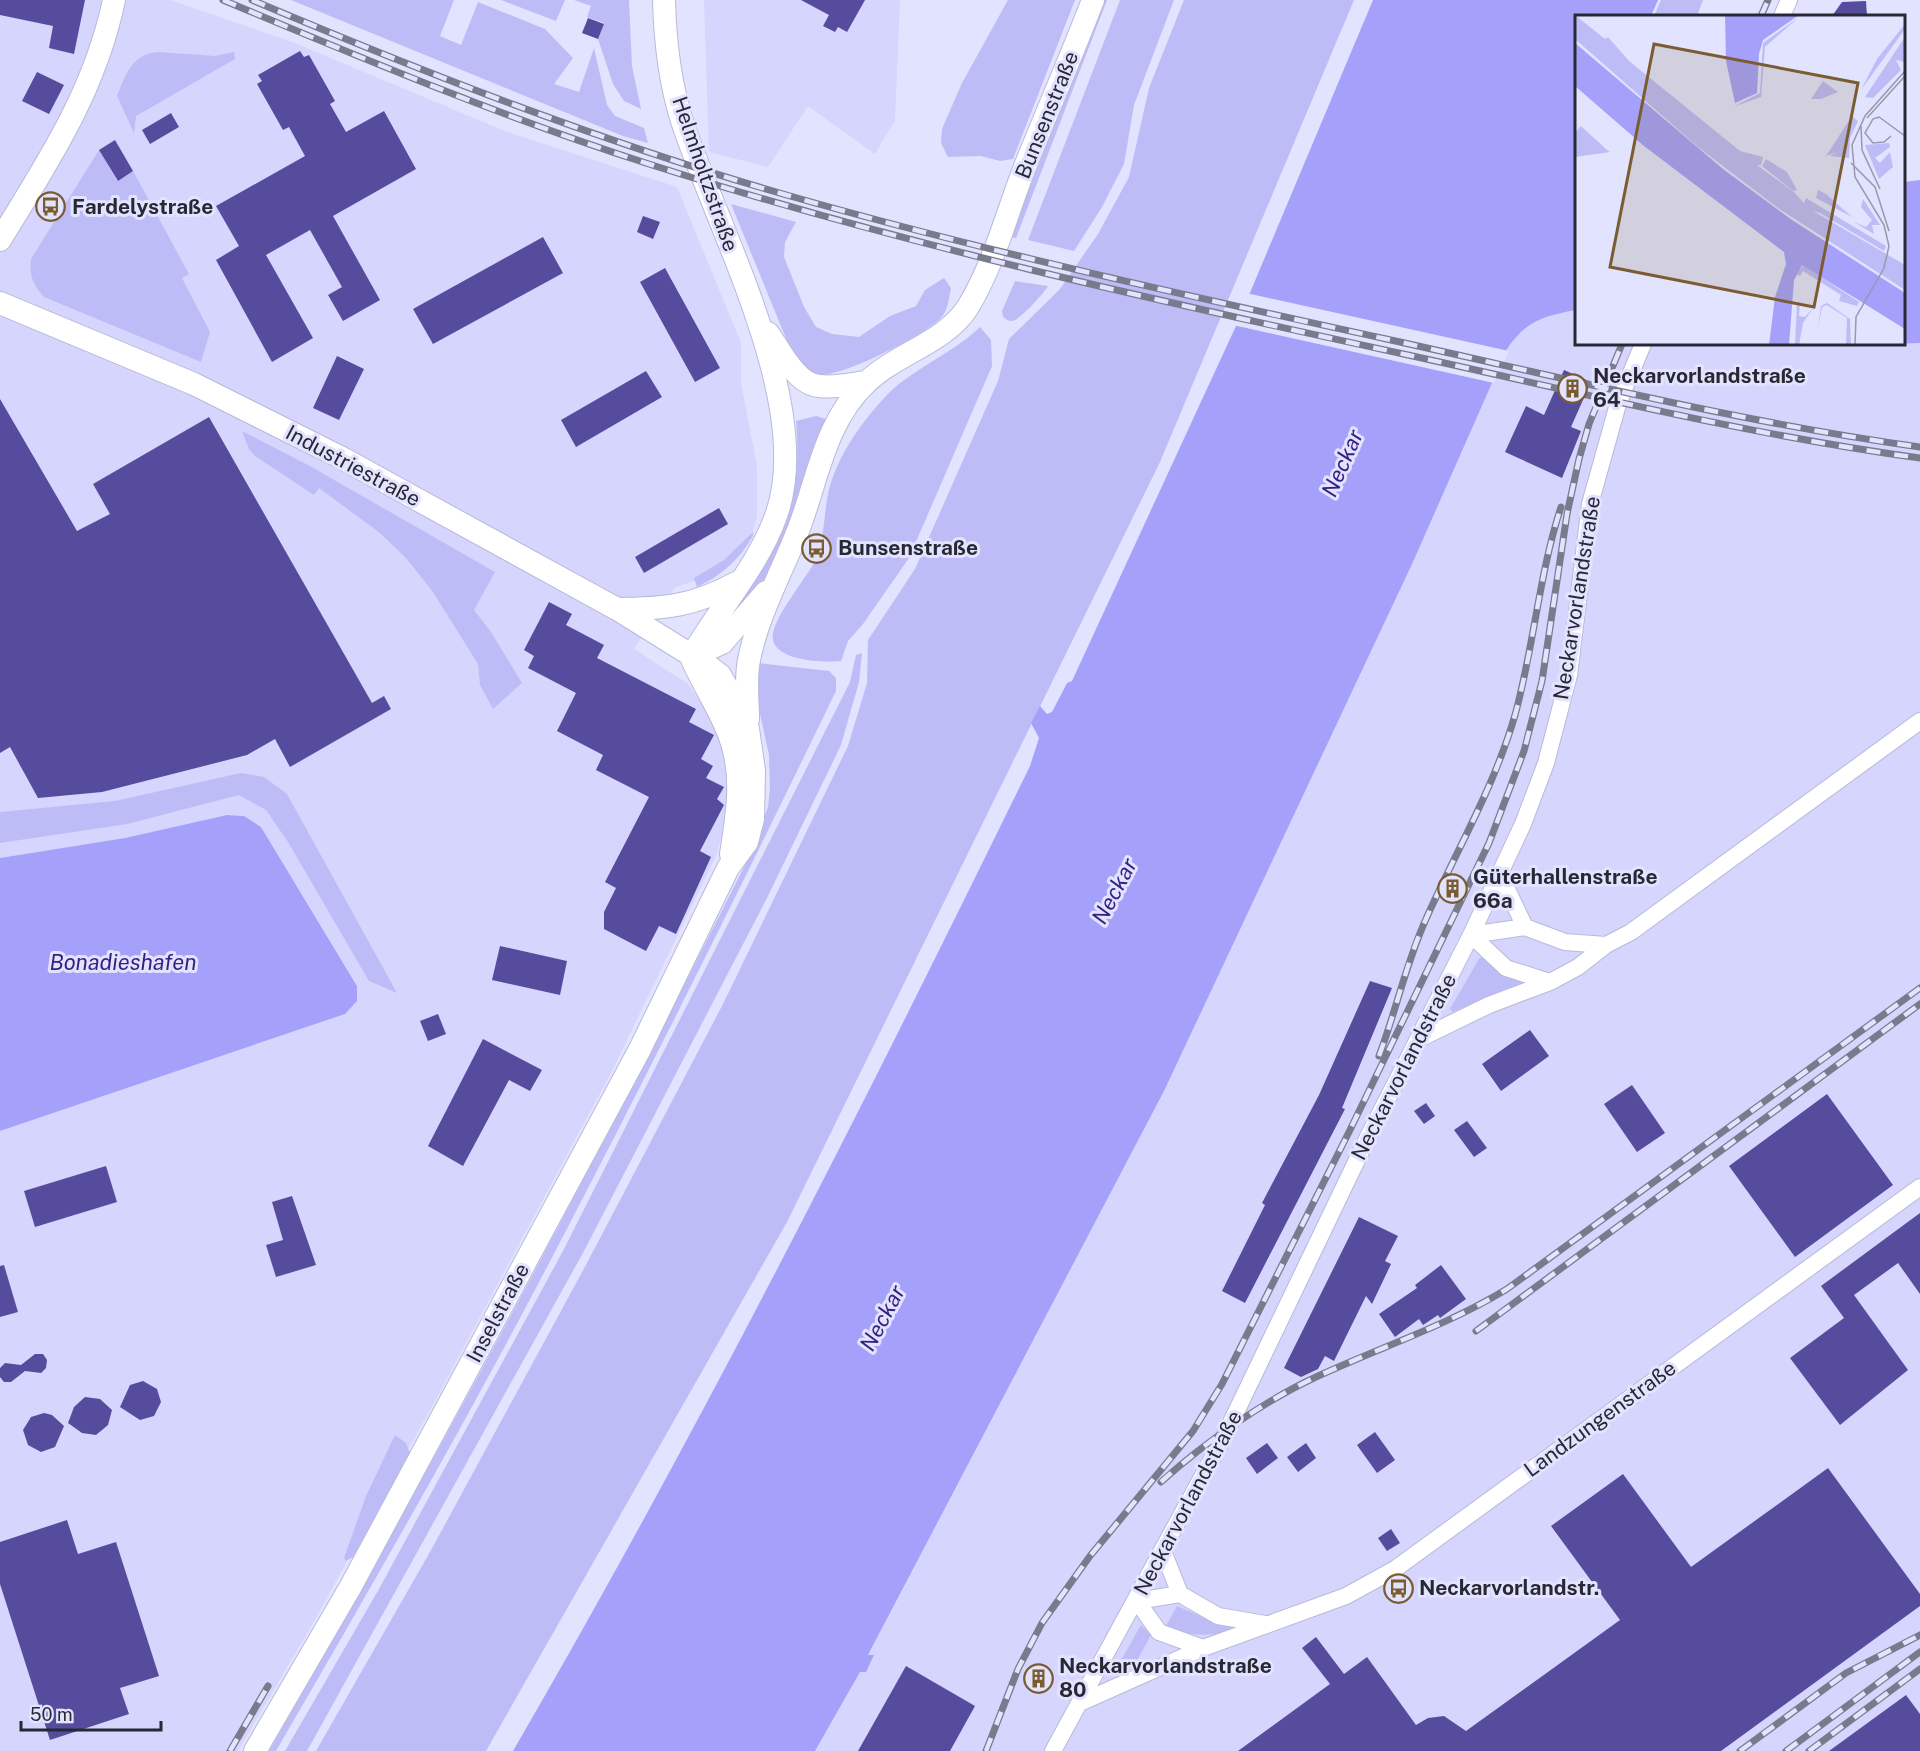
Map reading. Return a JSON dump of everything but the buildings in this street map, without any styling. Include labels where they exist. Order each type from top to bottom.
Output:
[{"type":"street","points":[[0,240],[78,108],[91,79],[114,0]]},
{"type":"street","name":"Helmholtzstraße","points":[[664,0],[669,58],[681,118],[737,263],[779,393],[784,423],[786,466],[777,511],[765,541],[707,628],[691,657]]},
{"type":"street","name":"Bunsenstraße","points":[[748,729],[747,676],[750,657],[774,581],[800,526],[819,466],[837,421],[847,404],[866,382],[908,352],[946,330],[968,306],[988,270],[1026,164],[1093,0]]},
{"type":"street","points":[[1782,15],[1789,0]]},
{"type":"street","name":"Industriestraße","points":[[0,303],[194,384],[340,457],[617,609],[691,657]]},
{"type":"street","name":"Helmholtzstraße","points":[[753,309],[786,361],[806,382],[819,386],[866,382]]},
{"type":"street","name":"Neckarvorlandstraße","points":[[1053,1751],[1137,1601],[1226,1432],[1368,1137],[1472,935],[1500,875],[1546,763],[1569,675],[1590,504],[1618,404],[1643,345]]},
{"type":"street","points":[[617,609],[663,608],[692,604],[740,581]]},
{"type":"street","name":"Bunsenstraße","points":[[691,657],[722,643],[774,581]]},
{"type":"street","name":"Inselstraße","points":[[255,1751],[351,1586],[629,1070],[728,868],[747,842],[753,819],[754,770],[748,729],[734,697],[720,675],[691,657]]},
{"type":"street","name":"Inselstraße","points":[[691,657],[702,684],[728,730],[735,754],[740,799],[728,868]]},
{"type":"street","points":[[1419,1039],[1489,1005],[1550,982],[1578,967],[1606,945],[1631,932],[1920,721]]},
{"type":"street","points":[[1500,875],[1525,927]]},
{"type":"street","points":[[1472,935],[1525,927],[1565,942],[1606,945]]},
{"type":"street","points":[[1472,935],[1506,968],[1550,982]]},
{"type":"street","name":"Landzungenstraße","points":[[1082,1702],[1203,1647],[1346,1596],[1395,1569],[1920,1187]]},
{"type":"street","points":[[1163,1551],[1180,1594],[1137,1601],[1159,1632],[1203,1647]]},
{"type":"street","name":"Landzungenstraße","points":[[1180,1594],[1218,1616],[1266,1624]]},
{"type":"shaded area","points":[[0,0],[170,0],[295,43],[507,132],[677,187],[741,343],[741,383],[757,466],[757,517],[752,534],[705,578],[675,587],[634,649],[688,684],[707,711],[723,744],[729,774],[729,808],[716,856],[612,1071],[313,1623],[238,1751],[0,1751],[0,1131],[345,1014],[357,1001],[357,985],[261,827],[244,816],[227,815],[125,838],[0,858]]},
{"type":"shaded area","points":[[291,0],[454,0],[440,36],[461,45],[478,2],[545,29],[573,58],[554,84],[579,92],[594,48],[607,105],[615,116],[644,128],[648,143],[623,136]]},
{"type":"shaded area","points":[[501,0],[565,0],[556,21]]},
{"type":"shaded area","points":[[574,0],[629,0],[632,66],[641,109],[624,101],[613,84],[598,39],[604,23],[587,17],[591,6]]},
{"type":"shaded area","points":[[704,0],[900,0],[895,120],[875,154],[808,106],[768,167],[709,152]]},
{"type":"shaded area","points":[[1008,0],[1075,0],[1013,159],[1000,161],[981,156],[948,157],[941,143],[942,129],[962,83]]},
{"type":"shaded area","points":[[1101,0],[1107,0],[1016,238],[1011,237]]},
{"type":"shaded area","points":[[1120,0],[1174,0],[1134,105],[1124,164],[1102,207],[1074,251],[1028,240]]},
{"type":"shaded area","points":[[1184,0],[1354,0],[1160,462],[787,1222],[486,1751],[316,1751],[430,1552],[587,1263],[723,1004],[848,746],[867,683],[868,640],[915,569],[998,381],[1009,339],[1060,289],[1098,234],[1129,177],[1149,88]]},
{"type":"shaded area","points":[[1661,0],[1703,0],[1697,15],[1654,15]]},
{"type":"shaded area","points":[[158,52],[215,56],[234,52],[235,59],[136,116],[134,133],[117,96],[127,73],[136,61],[141,57]]},
{"type":"shaded area","points":[[99,150],[117,181],[133,171],[189,274],[182,278],[210,332],[201,362],[44,297],[35,284],[31,275],[31,259]]},
{"type":"shaded area","points":[[731,204],[796,222],[785,242],[784,257],[804,307],[816,327],[832,334],[859,337],[890,316],[916,306],[925,290],[944,278],[951,288],[945,311],[941,318],[931,326],[880,355],[827,374],[815,375],[806,371],[790,348]]},
{"type":"shaded area","points":[[1015,281],[1048,286],[1026,311],[1011,321],[1003,317],[1002,311]]},
{"type":"shaded area","points":[[1575,310],[1575,345],[1905,345],[1905,343],[1920,343],[1920,1751],[815,1751],[860,1672],[873,1655],[868,1656],[1164,1091],[1413,562],[1507,349],[1515,337],[1542,316]]},
{"type":"shaded area","points":[[980,327],[991,340],[992,366],[909,558],[863,624],[848,641],[841,661],[813,661],[783,652],[776,647],[773,632],[782,612],[815,561],[820,545],[828,494],[837,467],[850,442],[876,407],[895,387],[957,346]]},
{"type":"shaded area","points":[[816,416],[829,420],[794,524],[758,593],[720,625],[756,578],[782,532],[790,508],[795,481],[796,421]]},
{"type":"shaded area","points":[[242,431],[308,465],[495,572],[474,610],[491,632],[522,683],[493,709],[480,685],[478,664],[433,592],[406,558],[380,533],[319,488],[314,495],[255,456],[249,449]]},
{"type":"shaded area","points":[[753,532],[748,544],[729,566],[714,578],[697,587],[694,578],[724,560]]},
{"type":"shaded area","points":[[862,653],[859,682],[841,745],[767,898],[584,1251],[307,1751],[285,1751],[379,1589],[563,1251],[850,682],[856,655]]},
{"type":"shaded area","points":[[758,663],[829,671],[836,678],[836,691],[664,1039],[490,1374],[276,1751],[269,1751],[393,1532],[513,1311],[745,865],[768,807],[770,788],[769,755],[757,700]]},
{"type":"shaded area","points":[[241,773],[264,777],[287,794],[397,993],[369,981],[288,842],[266,810],[239,795],[127,824],[0,843],[0,812],[115,801]]},
{"type":"shaded area","points":[[1483,957],[1499,972],[1522,982],[1521,985],[1503,990],[1453,1012],[1450,1009],[1479,959]]},
{"type":"shaded area","points":[[395,1435],[406,1443],[410,1453],[353,1557],[346,1561],[344,1558],[366,1496]]},
{"type":"shaded area","points":[[1177,1606],[1209,1620],[1237,1626],[1238,1629],[1202,1635],[1166,1626]]},
{"type":"shaded area","points":[[1141,1625],[1151,1635],[1133,1668],[1119,1675],[1115,1671]]},
{"type":"water","name":"Neckar","points":[[1373,0],[1658,0],[1651,15],[1575,15],[1575,310],[1545,317],[1529,325],[1507,349],[1413,562],[1164,1091],[868,1655],[874,1655],[866,1672],[860,1672],[815,1751],[513,1751],[649,1509],[844,1140],[1030,766],[1039,738],[1031,723],[1040,706],[1047,714],[1052,712],[1067,683],[1072,681],[1236,326]]},
{"type":"water","points":[[1920,180],[1920,343],[1905,343],[1905,182]]},
{"type":"water","name":"Bonadieshafen","points":[[227,815],[244,816],[261,827],[357,986],[357,1001],[345,1014],[0,1131],[0,858],[125,838]]},
{"type":"pier","points":[[1246,293],[1509,351],[1494,383],[1233,325]]},
{"type":"railway","points":[[223,0],[382,66],[544,128],[652,165],[839,220],[1123,292],[1599,398],[1791,437],[1920,458]]},
{"type":"railway","points":[[252,0],[448,80],[581,129],[715,174],[859,215],[1090,273],[1594,386],[1789,426],[1920,447]]},
{"type":"railway","points":[[1761,15],[1768,0]]},
{"type":"railway","points":[[986,1751],[1018,1669],[1042,1623],[1090,1556],[1193,1431],[1222,1384],[1349,1132],[1489,843],[1524,751],[1542,681],[1567,514],[1579,459],[1589,424],[1622,345]]},
{"type":"railway","points":[[1379,1056],[1419,936],[1486,794],[1515,715],[1547,558],[1561,507]]},
{"type":"railway","points":[[1161,1482],[1215,1438],[1276,1398],[1316,1377],[1461,1314],[1507,1289],[1920,988]]},
{"type":"railway","points":[[1476,1331],[1920,1004]]},
{"type":"railway","points":[[1740,1751],[1846,1673],[1920,1635]]},
{"type":"railway","points":[[1786,1751],[1920,1652]]},
{"type":"railway","points":[[1809,1751],[1920,1669]]},
{"type":"railway","points":[[230,1751],[268,1686]]},
{"type":"place","name":"Fardelystraße","points":[[51,207]]},
{"type":"place","name":"Neckarvorlandstraße 64","points":[[1572,388]]},
{"type":"place","name":"Bunsenstraße","points":[[817,548]]},
{"type":"place","name":"Güterhallenstraße 66a","points":[[1452,889]]},
{"type":"place","name":"Neckarvorlandstr.","points":[[1398,1588]]},
{"type":"place","name":"Neckarvorlandstraße 80","points":[[1038,1678]]}]
